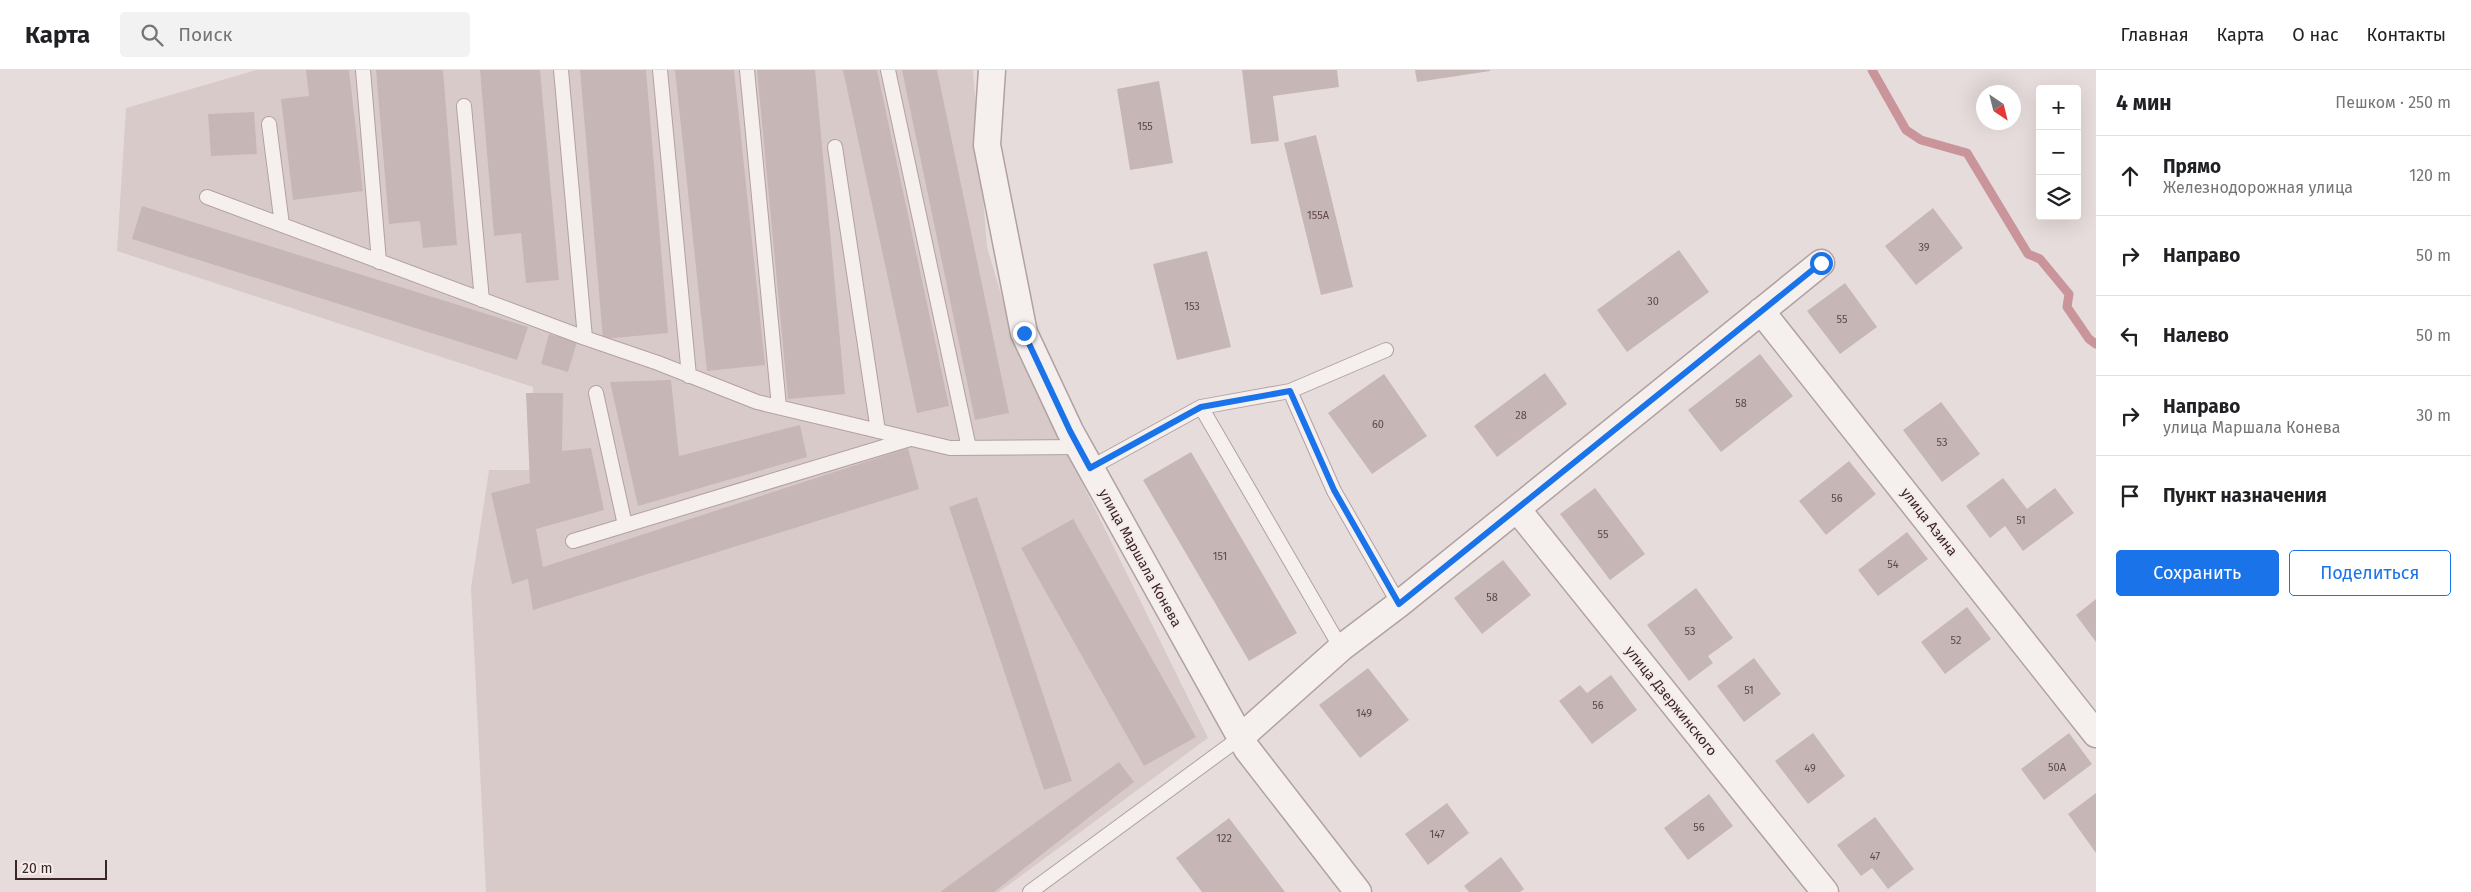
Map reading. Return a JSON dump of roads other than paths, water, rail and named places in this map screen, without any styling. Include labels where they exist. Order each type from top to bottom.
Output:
[{"type":"street","name":"улица Маршала Конева","points":[[992,70],[987,145],[1024,333],[1084,457],[1247,749],[1358,892]]},
{"type":"street","points":[[1241,737],[1341,648],[1399,604],[1821,263]]},
{"type":"street","name":"улица Азина","points":[[1762,311],[2096,734]]},
{"type":"street","name":"улица Дзержинского","points":[[1516,509],[1825,892]]},
{"type":"lane","points":[[363,70],[379,262]]},
{"type":"lane","points":[[561,70],[585,338]]},
{"type":"lane","points":[[660,70],[689,376]]},
{"type":"lane","points":[[747,70],[779,408]]},
{"type":"lane","points":[[888,70],[969,448]]},
{"type":"lane","points":[[464,106],[482,300]]},
{"type":"lane","points":[[269,124],[282,225]]},
{"type":"lane","points":[[835,146],[878,431]]},
{"type":"lane","points":[[208,197],[758,402],[950,448],[1084,457],[1201,407],[1290,391],[1386,350]]},
{"type":"lane","points":[[1290,391],[1334,490],[1399,604]]},
{"type":"lane","points":[[596,393],[625,525]]},
{"type":"lane","points":[[1201,407],[1341,648]]},
{"type":"lane","points":[[573,541],[910,439]]},
{"type":"lane","points":[[1030,892],[1241,737]]},
{"type":"waterway","points":[[1872,70],[1906,130],[1921,140],[1967,153],[2028,254],[2040,259],[2069,294],[2067,307],[2089,339],[2096,344]]}]
